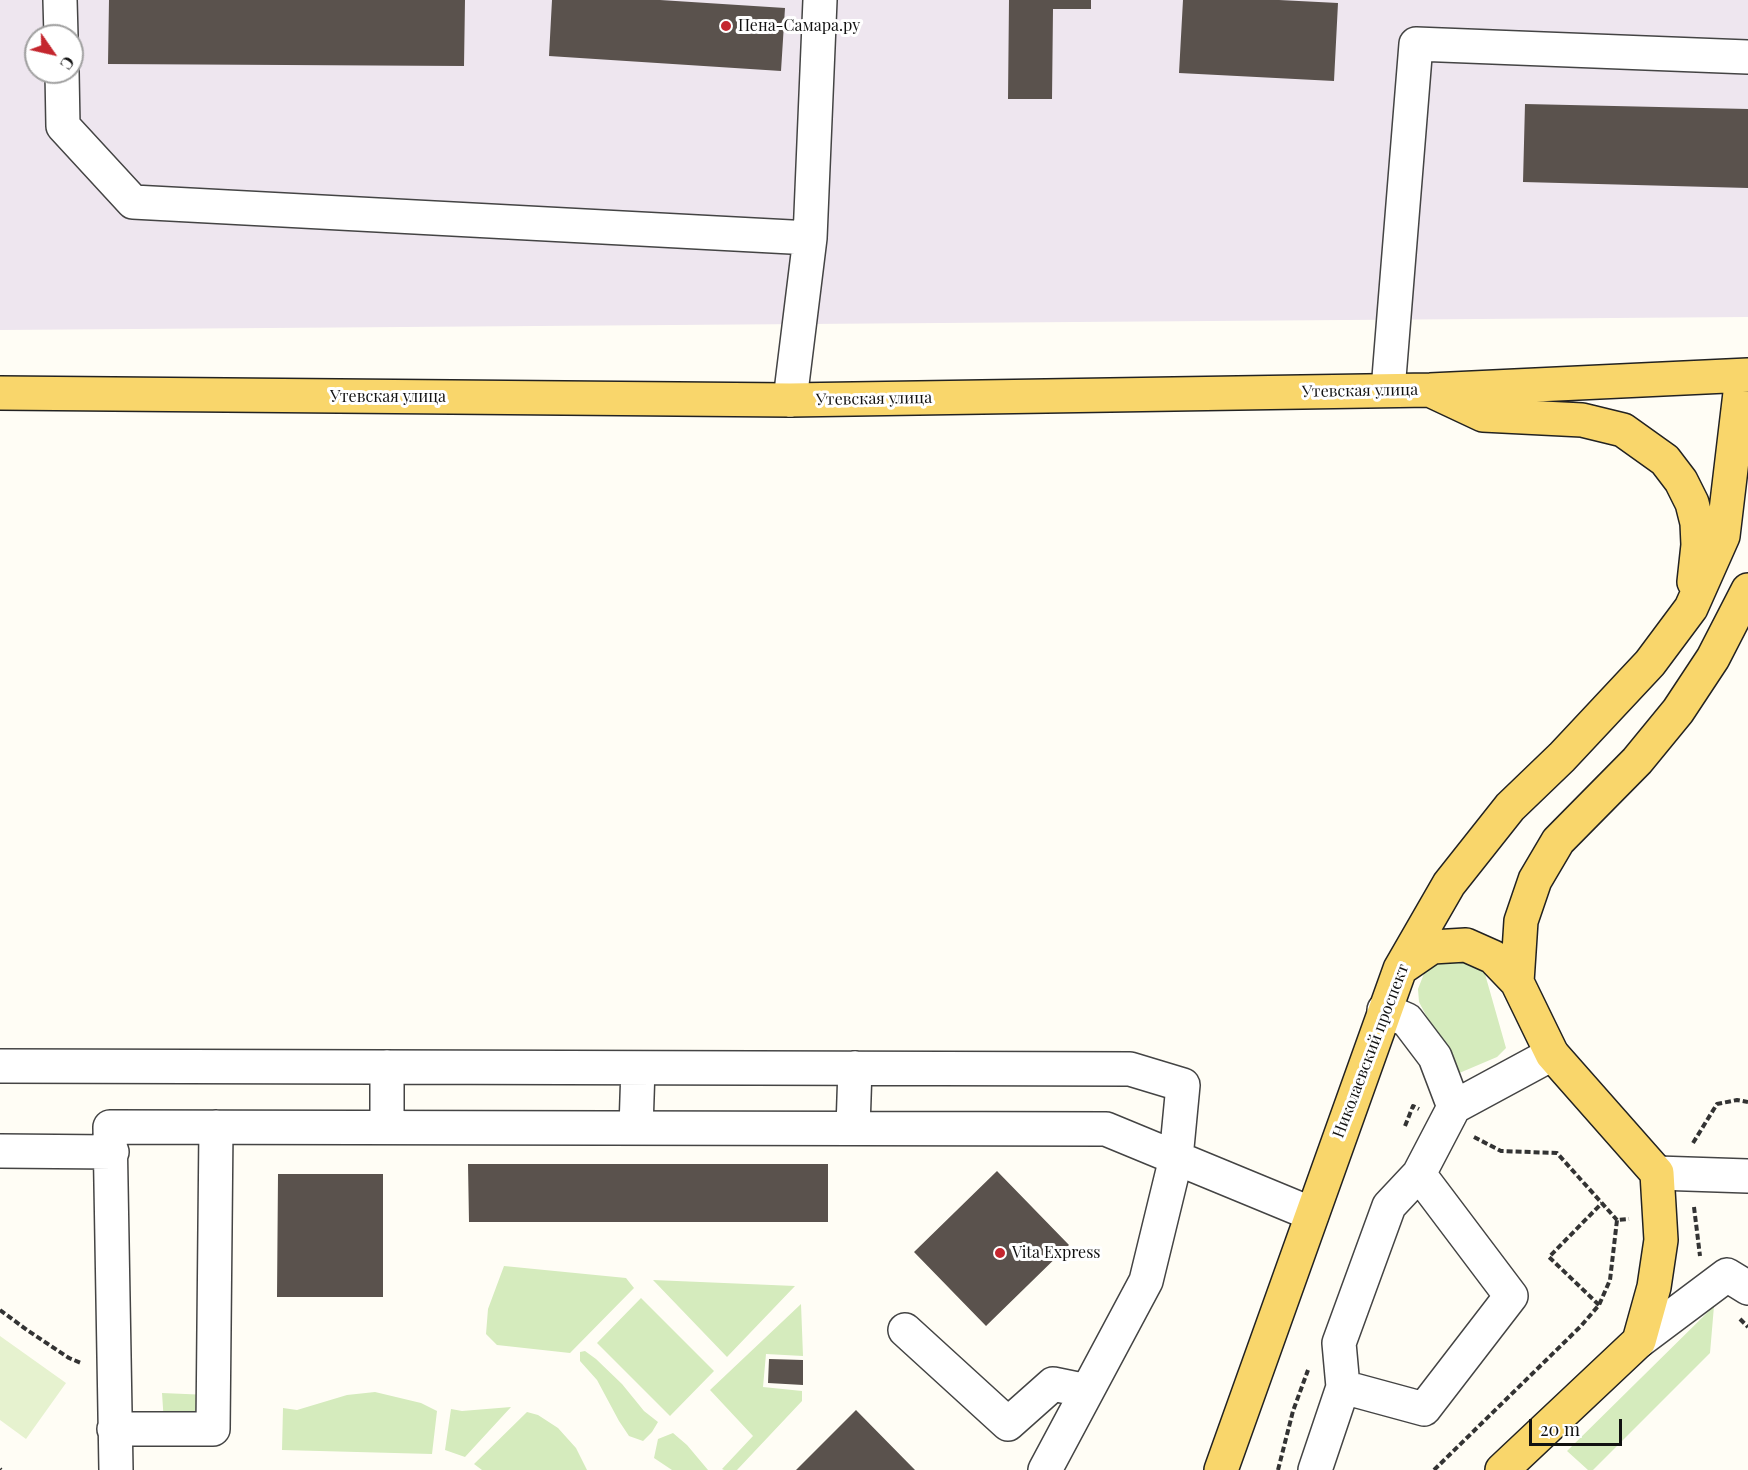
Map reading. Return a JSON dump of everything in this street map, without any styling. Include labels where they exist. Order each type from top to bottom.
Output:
[{"type":"main road","name":"Утевская улица","points":[[0,393],[790,400],[1430,390],[1745,376]]},
{"type":"main road","name":"Николаевский проспект","points":[[1221,1470],[1400,969],[1449,884],[1510,807],[1562,757],[1650,663],[1690,608],[1723,536],[1745,376]]},
{"type":"main road","points":[[1430,390],[1483,416],[1582,420],[1623,430],[1665,460],[1682,482],[1692,503],[1697,523],[1698,546],[1690,608]]},
{"type":"main road","points":[[1517,982],[1521,921],[1535,880],[1558,841],[1637,761],[1678,711],[1713,658],[1748,590]]},
{"type":"main road","points":[[1400,969],[1432,947],[1466,945],[1493,957],[1517,982],[1552,1054],[1657,1173],[1660,1240],[1654,1287],[1639,1341],[1502,1470]]},
{"type":"main road","points":[[1239,1421],[1248,1470]]},
{"type":"street","points":[[60,0],[61,24]]},
{"type":"street","points":[[790,400],[810,238],[820,0]]},
{"type":"street","points":[[1388,390],[1416,44],[1748,57]]},
{"type":"street","points":[[62,84],[63,126],[133,202],[810,238]]},
{"type":"street","points":[[1384,1010],[1407,1020],[1435,1057],[1454,1107]]},
{"type":"street","points":[[1315,1470],[1343,1387],[1340,1343],[1389,1206],[1419,1174],[1454,1107],[1552,1054]]},
{"type":"street","points":[[0,1066],[1130,1069],[1183,1085],[1176,1158],[1146,1281],[1045,1470]]},
{"type":"street","points":[[387,1067],[387,1127]]},
{"type":"street","points":[[636,1128],[638,1068]]},
{"type":"street","points":[[853,1128],[855,1068]]},
{"type":"street","points":[[116,1470],[110,1126],[1106,1129],[1311,1214]]},
{"type":"street","points":[[114,1429],[213,1429],[216,1127]]},
{"type":"street","points":[[0,1151],[112,1152]]},
{"type":"street","points":[[1657,1173],[1748,1176]]},
{"type":"street","points":[[1343,1387],[1424,1409],[1511,1296],[1419,1174]]},
{"type":"street","points":[[1639,1341],[1741,1276]]},
{"type":"street","points":[[905,1330],[1008,1424],[1053,1384],[1087,1391]]},
{"type":"path","points":[[1599,1305],[1549,1257],[1602,1203]]},
{"type":"path","points":[[1434,1470],[1581,1326],[1599,1305],[1610,1280],[1617,1220],[1695,1208]]},
{"type":"path","points":[[0,1310],[69,1358],[95,1368],[114,1370]]},
{"type":"shaded area","points":[[0,0],[1748,0],[1748,317],[0,330]]},
{"type":"green space","points":[[1458,958],[1477,966],[1485,974],[1506,1048],[1497,1057],[1457,1074],[1419,1002],[1418,989],[1425,971],[1439,963]]},
{"type":"green space","points":[[504,1266],[626,1278],[634,1288],[570,1353],[497,1345],[486,1334],[488,1309]]},
{"type":"green space","points":[[653,1280],[795,1286],[727,1357]]},
{"type":"green space","points":[[641,1298],[714,1371],[670,1416],[597,1343]]},
{"type":"green space","points":[[801,1304],[803,1356],[766,1354],[763,1387],[802,1391],[802,1401],[737,1470],[724,1470],[722,1469],[753,1436],[710,1390]]},
{"type":"green space","points":[[1714,1306],[1710,1353],[1593,1470],[1588,1470],[1567,1451]]},
{"type":"green space","points":[[0,1336],[66,1383],[26,1439],[0,1420]]},
{"type":"green space","points":[[585,1351],[622,1384],[644,1411],[658,1422],[643,1441],[629,1436],[597,1380],[580,1361],[580,1352]]},
{"type":"green space","points":[[375,1392],[421,1403],[437,1411],[432,1454],[282,1450],[283,1408],[297,1410],[347,1395]]},
{"type":"green space","points":[[162,1393],[209,1395],[195,1422],[164,1423]]},
{"type":"green space","points":[[511,1407],[465,1457],[445,1450],[451,1409],[462,1411]]},
{"type":"green space","points":[[527,1412],[538,1415],[558,1428],[576,1448],[587,1470],[482,1470],[474,1464]]},
{"type":"green space","points":[[673,1433],[687,1445],[708,1470],[672,1470],[654,1458],[658,1439]]},
{"type":"building","points":[[109,0],[465,0],[464,66],[108,64]]},
{"type":"building","points":[[552,0],[660,0],[785,8],[781,71],[549,56]]},
{"type":"building","points":[[1009,0],[1091,0],[1091,9],[1053,9],[1052,99],[1008,99]]},
{"type":"building","points":[[1183,0],[1279,0],[1338,3],[1334,81],[1179,73]]},
{"type":"building","points":[[1525,104],[1748,109],[1748,188],[1523,182]]},
{"type":"building","points":[[468,1164],[828,1164],[828,1222],[469,1222]]},
{"type":"building","points":[[997,1171],[1069,1245],[986,1326],[914,1252]]},
{"type":"building","points":[[278,1174],[383,1174],[383,1297],[277,1297]]},
{"type":"building","points":[[769,1359],[803,1360],[803,1385],[768,1383]]},
{"type":"building","points":[[856,1410],[915,1470],[796,1470]]},
{"type":"place","name":"Пена-Самара.ру","points":[[726,26]]},
{"type":"place","name":"Vita Express","points":[[1000,1253]]}]
